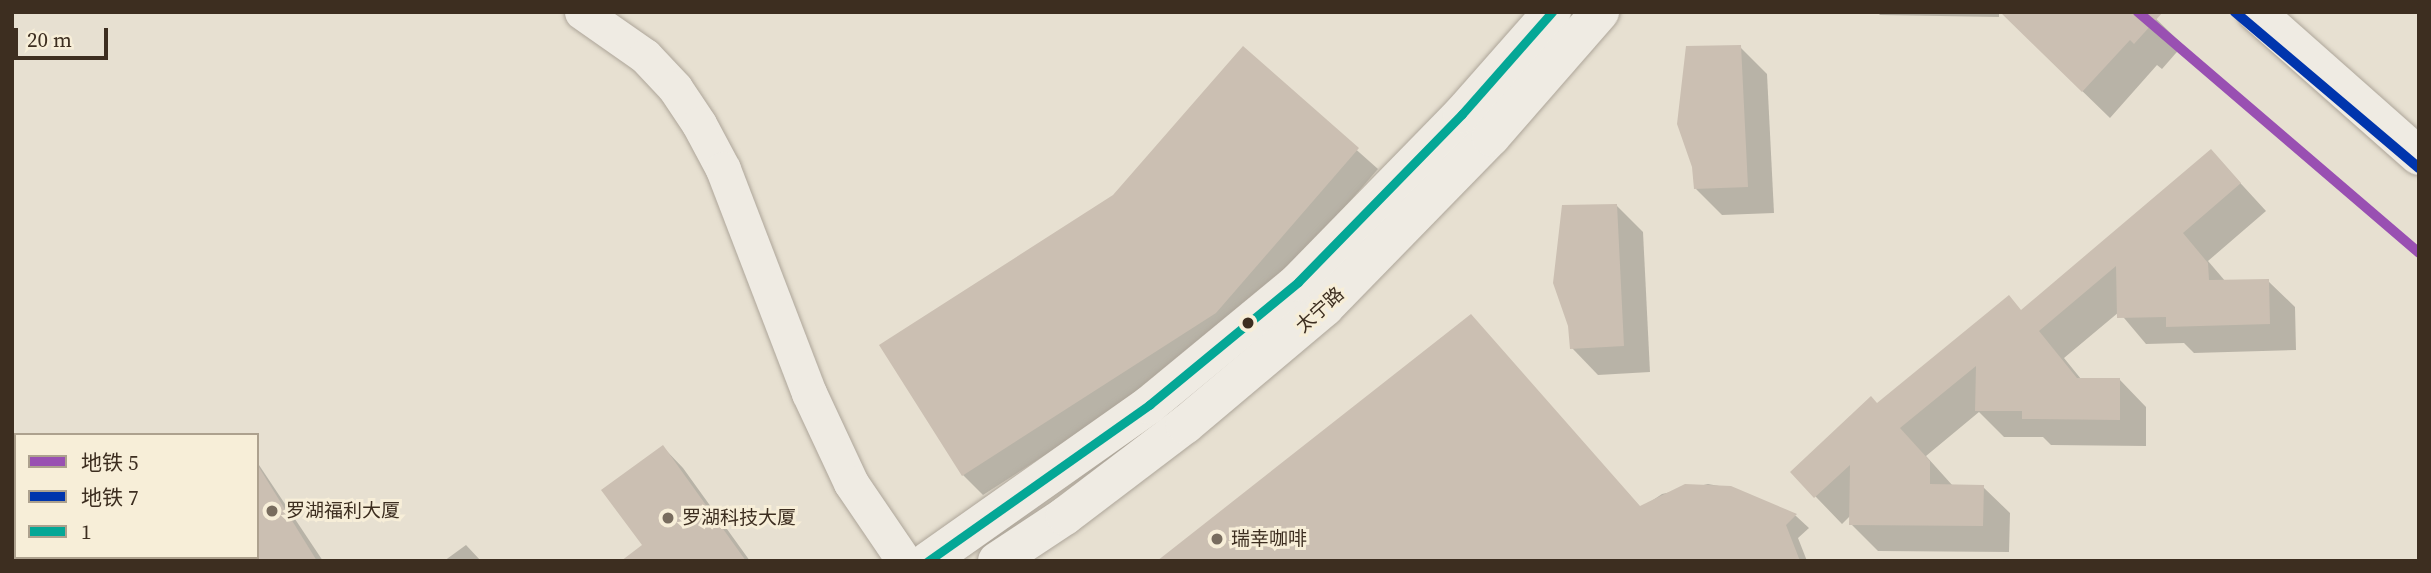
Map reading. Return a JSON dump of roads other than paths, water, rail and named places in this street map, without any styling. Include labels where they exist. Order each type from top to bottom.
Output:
[{"type":"main road","name":"太宁路","points":[[928,561],[1149,405],[1298,282],[1462,114],[1552,12]]},
{"type":"main road","name":"太宁路","points":[[997,561],[1065,516],[1185,425],[1325,307],[1491,137],[1600,12]]},
{"type":"main road","points":[[2256,12],[2419,156]]},
{"type":"street","points":[[582,12],[645,56],[675,88],[699,124],[723,169],[809,393],[851,483],[904,561]]},
{"type":"metro line","name":"5","points":[[2138,12],[2419,253]]},
{"type":"metro line","name":"7","points":[[2235,12],[2419,168]]},
{"type":"place","name":"罗湖福利大厦","points":[[272,511]]},
{"type":"place","name":"罗湖科技大厦","points":[[668,518]]},
{"type":"place","name":"瑞幸咖啡","points":[[1217,539]]}]
